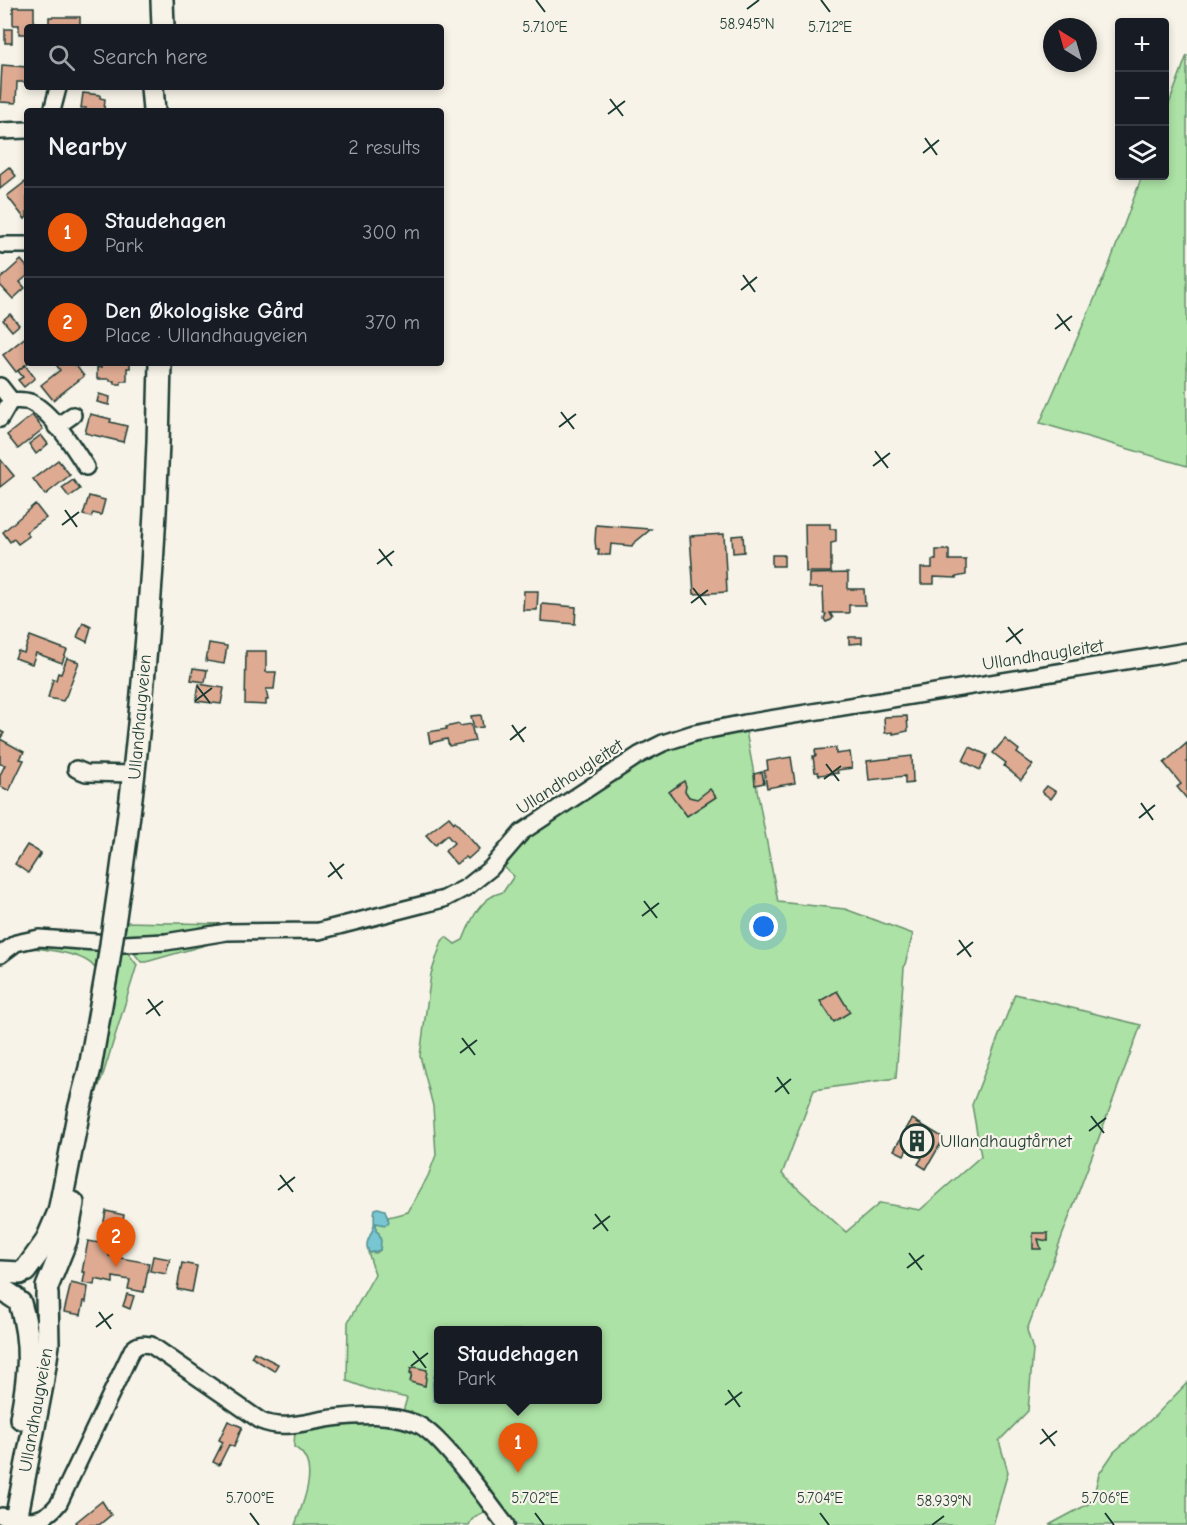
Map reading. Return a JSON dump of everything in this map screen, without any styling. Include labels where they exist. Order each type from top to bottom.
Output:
[{"type":"main road","points":[[148,0],[149,24]]},
{"type":"main road","points":[[162,0],[163,24]]},
{"type":"main road","points":[[152,90],[154,108]]},
{"type":"main road","points":[[166,90],[167,108]]},
{"type":"main road","name":"Ullandhaugveien","points":[[15,1272],[46,1242],[59,1212],[79,1110],[90,1068],[108,965],[135,774],[158,467],[160,366]]},
{"type":"main road","name":"Ullandhaugveien","points":[[8,1521],[45,1365],[48,1338],[47,1290],[66,1240],[72,1216],[87,1111],[90,1068]]},
{"type":"main road","points":[[30,1270],[40,1273],[47,1290],[36,1305],[25,1305],[12,1297],[15,1272],[30,1270]]},
{"type":"main road","name":"Ullandhaugveien","points":[[8,1521],[29,1372],[28,1335],[12,1297]]},
{"type":"street","points":[[53,108],[57,90]]},
{"type":"street","points":[[0,130],[24,130]]},
{"type":"street","points":[[1,244],[24,245]]},
{"type":"street","points":[[0,386],[11,400],[30,402],[44,412],[72,445],[86,466]]},
{"type":"street","points":[[0,419],[11,400]]},
{"type":"street","points":[[56,427],[73,416]]},
{"type":"street","name":"Ullandhaugleitet","points":[[0,955],[16,943],[39,938],[124,944],[166,942],[227,932],[331,929],[444,899],[467,887],[491,868],[522,832],[639,755],[663,743],[694,733],[745,723],[1187,651]]},
{"type":"street","points":[[76,769],[86,773],[135,774]]},
{"type":"street","points":[[8,1521],[41,1519],[48,1516],[59,1503],[132,1350],[137,1345],[143,1344],[151,1345],[270,1424],[292,1425],[332,1418],[363,1416],[393,1417],[416,1423],[435,1436],[506,1525]]},
{"type":"green space","points":[[1187,55],[1187,466],[1040,423],[1108,268],[1141,180],[1169,180],[1169,104]]},
{"type":"green space","points":[[745,726],[778,902],[845,909],[913,934],[904,968],[896,1078],[814,1090],[782,1174],[846,1232],[880,1203],[920,1210],[981,1156],[972,1105],[1015,994],[1141,1025],[1027,1330],[1033,1350],[1028,1411],[999,1441],[1008,1472],[993,1525],[509,1525],[488,1511],[476,1516],[469,1525],[295,1525],[306,1495],[309,1472],[307,1462],[294,1447],[295,1429],[402,1415],[407,1398],[347,1381],[348,1322],[375,1274],[368,1252],[376,1253],[380,1250],[376,1223],[388,1224],[388,1217],[408,1212],[428,1176],[436,1155],[433,1106],[420,1056],[431,974],[442,941],[446,937],[455,944],[463,940],[473,917],[482,904],[503,892],[514,876],[505,868],[503,862],[525,838],[653,754],[689,740]]},
{"type":"green space","points":[[124,922],[223,924],[223,927],[181,935],[122,940]]},
{"type":"green space","points":[[223,940],[146,962],[141,962],[131,949]]},
{"type":"green space","points":[[33,944],[102,949],[100,967],[94,967],[81,958],[62,952],[24,948]]},
{"type":"green space","points":[[121,949],[125,949],[137,965],[91,1107]]},
{"type":"green space","points":[[1187,1383],[1187,1525],[1049,1525],[1092,1502],[1099,1474],[1114,1452],[1156,1415]]},
{"type":"water","points":[[375,1209],[385,1210],[389,1222],[385,1225],[376,1223],[376,1231],[381,1241],[380,1250],[370,1253],[367,1243],[374,1225]]},
{"type":"building","points":[[13,7],[34,7],[34,24],[24,24],[24,34],[19,34],[19,25],[13,25]]},
{"type":"building","points":[[49,17],[80,17],[80,24],[49,24]]},
{"type":"building","points":[[5,29],[12,29],[12,43],[5,43]]},
{"type":"building","points":[[2,65],[24,67],[24,82],[17,82],[16,103],[0,102]]},
{"type":"building","points":[[83,93],[100,95],[100,98],[105,99],[104,108],[81,108]]},
{"type":"building","points":[[9,167],[16,176],[0,189],[0,174]]},
{"type":"building","points":[[24,183],[24,218],[7,196]]},
{"type":"building","points":[[21,260],[24,264],[24,279],[20,282],[24,289],[13,299],[0,285],[0,279]]},
{"type":"building","points":[[10,314],[19,325],[12,331],[3,320]]},
{"type":"building","points":[[24,338],[24,366],[16,372],[3,355]]},
{"type":"building","points":[[26,366],[35,378],[24,387],[18,380],[23,377],[18,371]]},
{"type":"building","points":[[57,366],[76,366],[84,376],[53,400],[41,385],[60,370]]},
{"type":"building","points":[[101,366],[130,366],[127,368],[127,381],[114,384],[114,381],[110,379],[97,379],[97,367],[101,368]]},
{"type":"building","points":[[99,394],[110,397],[109,405],[97,402]]},
{"type":"building","points":[[90,414],[127,426],[123,442],[85,433]]},
{"type":"building","points":[[32,415],[43,429],[18,449],[7,435]]},
{"type":"building","points":[[41,435],[48,444],[36,454],[29,444]]},
{"type":"building","points":[[0,459],[14,476],[0,487]]},
{"type":"building","points":[[58,460],[70,475],[45,495],[33,479]]},
{"type":"building","points":[[73,480],[80,489],[69,497],[62,488]]},
{"type":"building","points":[[89,496],[105,500],[101,515],[93,513],[91,517],[83,515]]},
{"type":"building","points":[[35,504],[46,518],[26,532],[29,536],[18,544],[14,539],[10,542],[3,532]]},
{"type":"building","points":[[805,524],[830,524],[830,529],[836,529],[836,542],[831,543],[831,572],[806,572]]},
{"type":"building","points":[[596,525],[651,529],[632,546],[611,544],[610,555],[598,555],[599,549],[596,549],[595,541]]},
{"type":"building","points":[[724,534],[727,592],[694,594],[690,536]]},
{"type":"building","points":[[743,535],[744,552],[733,553],[732,536]]},
{"type":"building","points":[[936,550],[949,550],[949,560],[966,560],[966,575],[956,578],[934,577],[934,584],[921,584],[921,568],[932,568],[932,560],[936,560]]},
{"type":"building","points":[[772,555],[784,555],[784,566],[772,566]]},
{"type":"building","points":[[848,573],[848,589],[864,589],[865,605],[849,605],[849,613],[830,613],[833,618],[826,622],[823,588],[809,588],[809,574]]},
{"type":"building","points":[[524,591],[538,591],[537,610],[523,610]]},
{"type":"building","points":[[542,604],[576,607],[575,624],[541,621]]},
{"type":"building","points":[[83,623],[91,627],[87,642],[77,637]]},
{"type":"building","points":[[30,636],[67,650],[62,663],[36,653],[32,664],[15,658],[18,651],[24,653]]},
{"type":"building","points":[[849,637],[862,637],[862,643],[849,644]]},
{"type":"building","points":[[209,643],[227,646],[224,664],[206,661]]},
{"type":"building","points":[[246,651],[266,651],[266,672],[276,672],[274,689],[266,689],[268,700],[266,700],[266,705],[245,704]]},
{"type":"building","points":[[67,658],[79,662],[66,696],[63,701],[48,698],[53,679],[56,680],[58,673],[61,674]]},
{"type":"building","points":[[193,668],[207,670],[205,682],[191,680]]},
{"type":"building","points":[[199,684],[224,688],[221,704],[196,701]]},
{"type":"building","points":[[481,715],[483,727],[474,728],[471,716]]},
{"type":"building","points":[[907,716],[908,731],[885,733],[884,717]]},
{"type":"building","points":[[459,724],[460,726],[471,724],[475,741],[449,746],[447,739],[430,743],[428,732],[447,729],[446,727]]},
{"type":"building","points":[[0,739],[24,752],[20,759],[24,760],[9,791],[0,786],[0,775],[5,765],[0,764]]},
{"type":"building","points":[[1005,739],[1019,750],[1017,753],[1033,765],[1021,780],[1004,766],[1006,763],[993,753]]},
{"type":"building","points":[[1187,743],[1187,799],[1177,787],[1181,784],[1164,763]]},
{"type":"building","points":[[970,747],[987,755],[980,770],[963,761]]},
{"type":"building","points":[[836,748],[836,754],[850,752],[852,768],[837,770],[838,773],[819,775],[815,772],[813,756],[816,756],[815,750]]},
{"type":"building","points":[[912,756],[913,783],[905,784],[905,776],[869,780],[867,761]]},
{"type":"building","points":[[791,757],[795,783],[767,788],[764,771],[768,770],[767,761]]},
{"type":"building","points":[[762,772],[764,783],[755,785],[754,774]]},
{"type":"building","points":[[684,781],[685,791],[689,797],[697,799],[710,789],[716,797],[687,816],[669,792]]},
{"type":"building","points":[[1047,786],[1056,792],[1051,799],[1042,792]]},
{"type":"building","points":[[449,817],[479,849],[468,859],[466,857],[456,864],[445,851],[454,843],[447,835],[435,845],[426,835]]},
{"type":"building","points":[[27,845],[41,853],[28,873],[15,864]]},
{"type":"building","points":[[837,991],[850,1012],[834,1022],[820,1001]]},
{"type":"building","points":[[912,1119],[944,1138],[926,1169],[918,1164],[922,1158],[907,1149],[904,1155],[894,1150]]},
{"type":"building","name":"Ullandhaugtårnet","points":[[915,1128],[930,1137],[920,1154],[905,1145]]},
{"type":"building","points":[[106,1211],[124,1215],[121,1230],[103,1226]]},
{"type":"building","points":[[1033,1233],[1048,1233],[1048,1241],[1038,1239],[1041,1249],[1033,1249]]},
{"type":"building","points":[[88,1241],[111,1245],[109,1256],[149,1263],[144,1292],[128,1289],[130,1280],[113,1277],[113,1283],[95,1279],[94,1285],[83,1283],[85,1272],[82,1272]]},
{"type":"building","points":[[153,1256],[170,1259],[166,1274],[150,1271]]},
{"type":"building","points":[[182,1263],[197,1266],[192,1292],[177,1289]]},
{"type":"building","points":[[71,1283],[88,1287],[81,1315],[64,1312]]},
{"type":"building","points":[[127,1294],[134,1296],[130,1309],[123,1306]]},
{"type":"building","points":[[254,1352],[278,1364],[274,1371],[251,1357]]},
{"type":"building","points":[[411,1368],[427,1370],[425,1386],[410,1382]]},
{"type":"building","points":[[228,1421],[242,1427],[234,1447],[229,1445],[219,1465],[213,1462],[223,1442],[219,1440]]},
{"type":"building","points":[[102,1501],[111,1515],[99,1525],[79,1525],[76,1522]]},
{"type":"place","name":"Ullandhaugtårnet","points":[[917,1141]]},
{"type":"place","name":"Den Økologiske Gård","points":[[116,1267]]},
{"type":"place","name":"Staudehagen","points":[[518,1473]]}]
